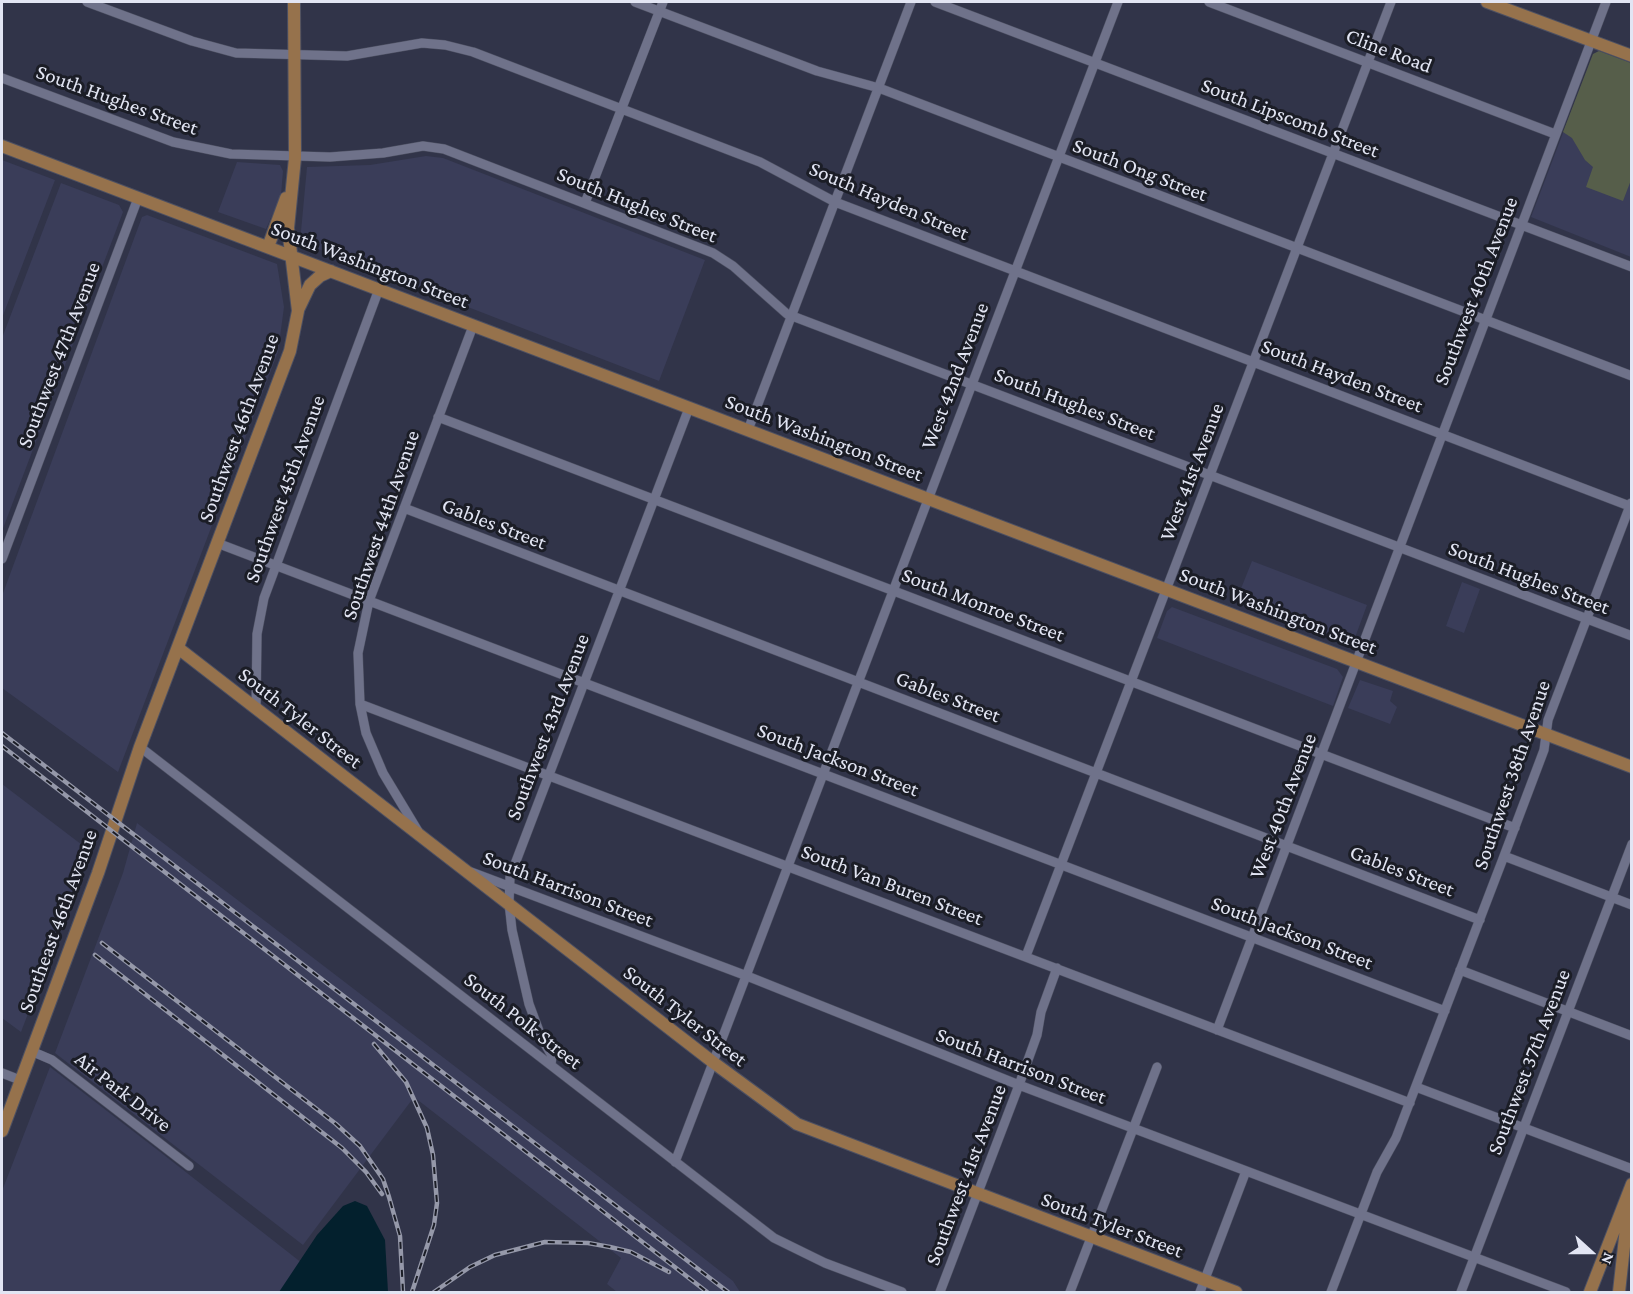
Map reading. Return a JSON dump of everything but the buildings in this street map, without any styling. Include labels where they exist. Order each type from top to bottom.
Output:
[{"type":"main road","name":"Southwest 46th Avenue","points":[[140,747],[290,351],[298,311],[288,228],[294,163],[294,2]]},
{"type":"main road","points":[[1487,2],[1632,56]]},
{"type":"main road","name":"South Washington Street","points":[[2,146],[1632,767]]},
{"type":"main road","points":[[268,247],[287,197],[294,163]]},
{"type":"main road","points":[[298,311],[310,285],[320,276],[331,271]]},
{"type":"main road","name":"South Tyler Street","points":[[178,648],[714,1063],[797,1124],[1091,1237],[1203,1286],[1236,1293]]},
{"type":"main road","name":"Southeast 46th Avenue","points":[[2,1131],[98,873],[112,825],[140,747]]},
{"type":"main road","points":[[1619,1293],[1616,1242],[1632,1184]]},
{"type":"main road","points":[[1590,1293],[1616,1242],[1632,1192]]},
{"type":"street","name":"South Hayden Street","points":[[87,2],[216,49],[254,55],[347,56],[411,45],[445,45],[473,51],[760,162],[835,202],[1631,505]]},
{"type":"street","name":"South Ong Street","points":[[635,2],[661,6],[817,71],[879,88],[1632,376]]},
{"type":"street","points":[[748,430],[911,2]]},
{"type":"street","name":"South Lipscomb Street","points":[[935,2],[1632,267]]},
{"type":"street","name":"West 42nd Avenue","points":[[675,1162],[1118,2]]},
{"type":"street","name":"Cline Road","points":[[1209,2],[1555,134]]},
{"type":"street","name":"West 41st Avenue","points":[[1026,956],[1391,2]]},
{"type":"street","name":"Southwest 40th Avenue","points":[[1356,662],[1606,2]]},
{"type":"street","points":[[585,203],[661,6]]},
{"type":"street","name":"South Hughes Street","points":[[2,78],[173,142],[231,154],[294,163],[433,146],[713,253],[733,266],[776,307],[791,316],[1632,636]]},
{"type":"street","name":"Southwest 47th Avenue","points":[[2,559],[138,198]]},
{"type":"street","name":"Southwest 45th Avenue","points":[[256,709],[257,634],[264,598],[274,565],[379,289]]},
{"type":"street","name":"Southwest 44th Avenue","points":[[421,836],[373,753],[360,704],[358,653],[369,601],[473,326]]},
{"type":"street","name":"Southwest 43rd Avenue","points":[[551,1065],[552,1056],[542,1039],[529,1004],[508,903],[510,878],[688,408]]},
{"type":"street","name":"South Monroe Street","points":[[438,417],[1515,828]]},
{"type":"street","name":"Southwest 38th Avenue","points":[[1331,1293],[1361,1214],[1410,1103],[1480,920],[1544,750],[1548,720],[1631,505]]},
{"type":"street","name":"Gables Street","points":[[404,508],[1480,920]]},
{"type":"street","name":"South Jackson Street","points":[[217,543],[1445,1011]]},
{"type":"street","name":"West 40th Avenue","points":[[1217,1030],[1323,755],[1356,662]]},
{"type":"street","name":"South Van Buren Street","points":[[360,704],[1410,1103]]},
{"type":"street","name":"South Polk Street","points":[[140,747],[774,1238],[825,1263],[902,1293]]},
{"type":"street","name":"Southwest 37th Avenue","points":[[1461,1293],[1632,843]]},
{"type":"street","points":[[1504,856],[1632,905]]},
{"type":"street","name":"South Harrison Street","points":[[464,869],[747,976],[1019,1085],[1566,1293]]},
{"type":"street","name":"Southwest 41st Avenue","points":[[940,1293],[1037,1035],[1041,1012],[1057,968]]},
{"type":"street","points":[[1460,970],[1632,1036]]},
{"type":"street","name":"Air Park Drive","points":[[31,1051],[52,1060],[189,1166]]},
{"type":"street","points":[[1070,1293],[1157,1067]]},
{"type":"street","points":[[2,1073],[20,1080]]},
{"type":"street","points":[[1416,1087],[1632,1169]]},
{"type":"street","points":[[1203,1286],[1246,1171]]},
{"type":"shaded area","points":[[1599,51],[1631,63],[1631,257],[1531,217],[1593,54]]},
{"type":"shaded area","points":[[426,156],[443,158],[705,260],[659,381],[300,242],[307,167],[370,165]]},
{"type":"shaded area","points":[[2,160],[55,180],[2,318]]},
{"type":"shaded area","points":[[237,162],[280,165],[283,171],[281,195],[266,229],[218,212]]},
{"type":"shaded area","points":[[61,183],[119,205],[123,212],[2,531],[2,338]]},
{"type":"shaded area","points":[[147,215],[277,264],[284,307],[278,352],[118,772],[2,688],[2,596],[142,217]]},
{"type":"shaded area","points":[[1252,561],[1367,605],[1353,643],[1343,642],[1236,601]]},
{"type":"shaded area","points":[[1462,582],[1480,589],[1464,633],[1446,626]]},
{"type":"shaded area","points":[[1172,607],[1337,669],[1343,677],[1333,706],[1157,638],[1167,611]]},
{"type":"shaded area","points":[[1360,680],[1393,691],[1390,701],[1397,707],[1390,724],[1348,708]]},
{"type":"shaded area","points":[[2,784],[90,851],[21,1032],[2,1018]]},
{"type":"shaded area","points":[[137,823],[733,1281],[740,1292],[617,1292],[607,1284],[621,1258],[414,1097],[303,1245],[55,1053],[123,873]]},
{"type":"shaded area","points":[[50,1067],[339,1292],[2,1292],[2,1191]]},
{"type":"shaded area","points":[[355,1201],[367,1206],[385,1240],[388,1292],[279,1292],[317,1235],[343,1206]]},
{"type":"green space","points":[[1599,51],[1631,63],[1631,180],[1623,201],[1586,187],[1593,167],[1585,160],[1572,138],[1563,132],[1593,54]]},
{"type":"railway","points":[[2,733],[728,1292]]},
{"type":"railway","points":[[2,746],[707,1292]]},
{"type":"railway","points":[[102,943],[336,1124],[360,1146],[383,1179],[389,1197],[400,1236],[403,1292]]},
{"type":"railway","points":[[95,955],[342,1148],[366,1172],[382,1194]]},
{"type":"railway","points":[[374,1044],[406,1082],[427,1128],[433,1155],[437,1203],[434,1225],[412,1292]]},
{"type":"railway","points":[[434,1292],[470,1267],[495,1255],[545,1242],[588,1243],[631,1252],[669,1272]]}]
